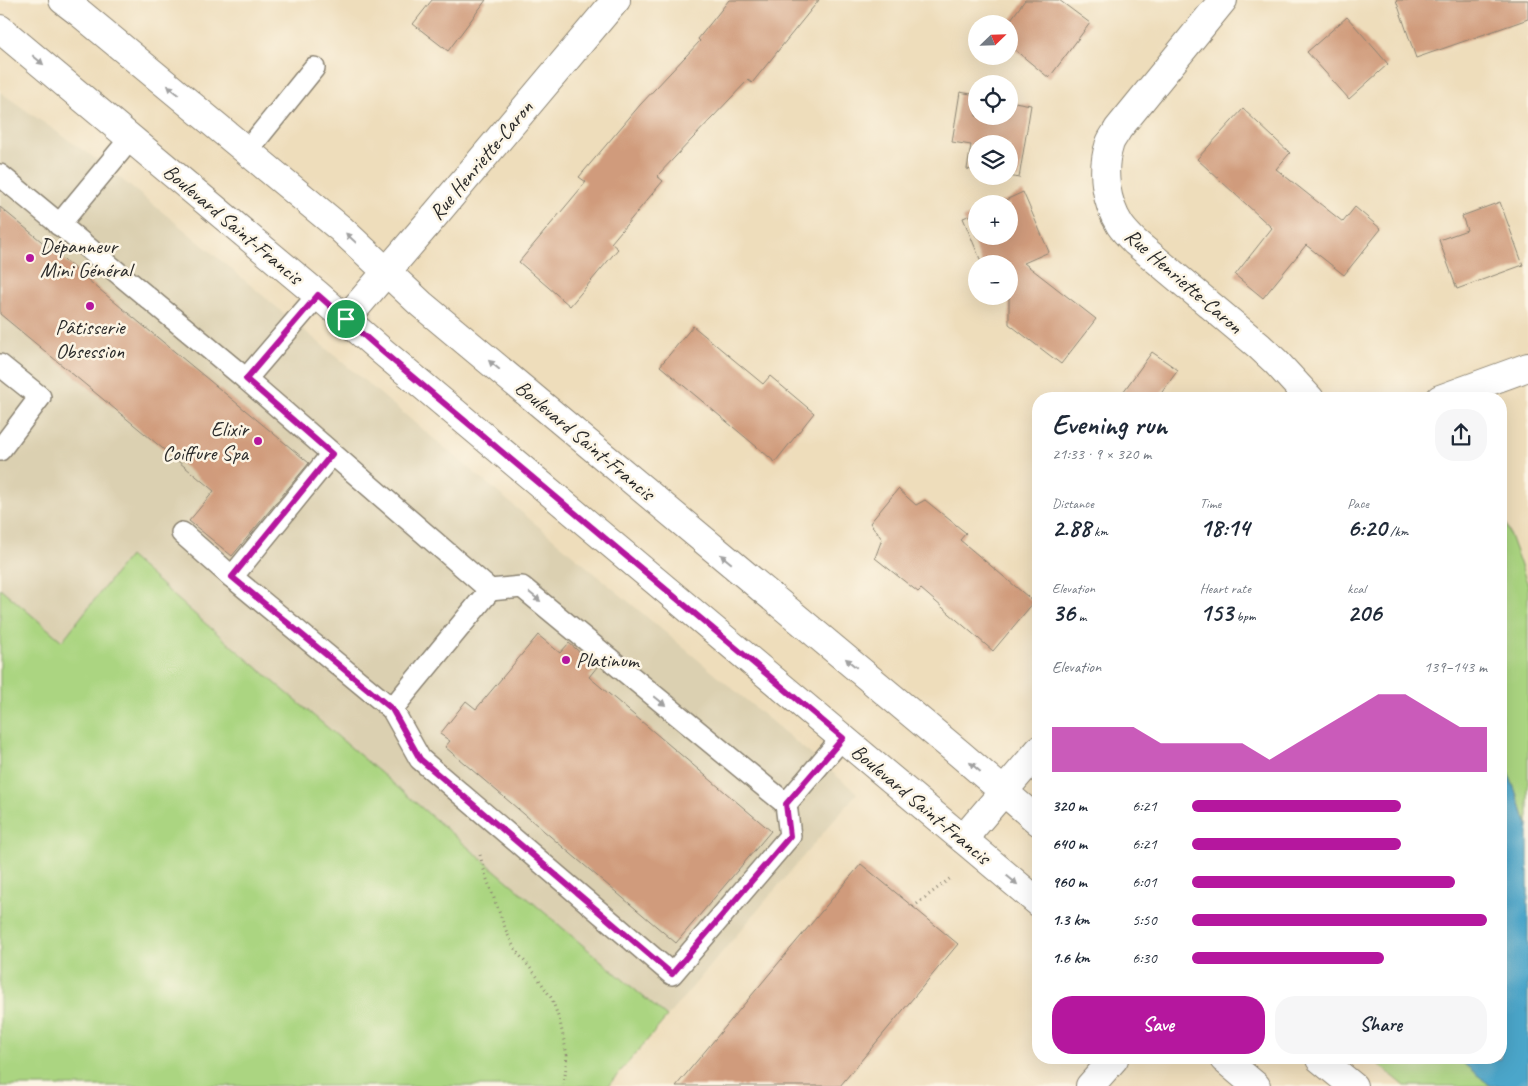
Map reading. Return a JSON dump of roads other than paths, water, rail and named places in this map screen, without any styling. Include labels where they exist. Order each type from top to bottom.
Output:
[{"type":"street","name":"Boulevard Saint-Francis","points":[[63,0],[341,229],[421,304],[1032,816]]},
{"type":"street","name":"Rue Henriette-Caron","points":[[346,319],[616,0]]},
{"type":"street","name":"Rue Henriette-Caron","points":[[1223,0],[1118,129],[1109,145],[1106,168],[1107,194],[1121,226],[1135,242],[1259,346],[1304,392]]},
{"type":"street","name":"Boulevard Saint-Francis","points":[[0,29],[1032,897]]},
{"type":"street","points":[[1459,392],[1528,367]]},
{"type":"street","points":[[963,839],[1032,758]]},
{"type":"street","points":[[1090,1086],[1110,1064]]},
{"type":"street","points":[[1230,1064],[1256,1086]]},
{"type":"street","points":[[1326,1064],[1353,1086]]},
{"type":"lane","points":[[247,151],[314,68]]},
{"type":"lane","points":[[59,225],[130,139]]},
{"type":"lane","points":[[0,175],[246,379],[490,590]]},
{"type":"lane","points":[[246,379],[318,295]]},
{"type":"lane","points":[[0,365],[40,397],[7,425],[0,450]]},
{"type":"lane","points":[[232,577],[332,454]]},
{"type":"lane","points":[[182,532],[232,577],[392,709],[420,759],[672,974],[790,836],[786,804],[522,587],[490,590],[392,709]]},
{"type":"lane","points":[[786,804],[843,738]]},
{"type":"water","points":[[1507,769],[1528,825],[1528,1086],[1491,1086],[1464,1064],[1507,1064]]},
{"type":"place","name":"Dépanneur Mini Général","points":[[30,258]]},
{"type":"place","name":"Pâtisserie Obsession","points":[[90,306]]},
{"type":"place","name":"Elixir Coiffure Spa","points":[[258,441]]},
{"type":"place","name":"Platinum","points":[[566,660]]}]
